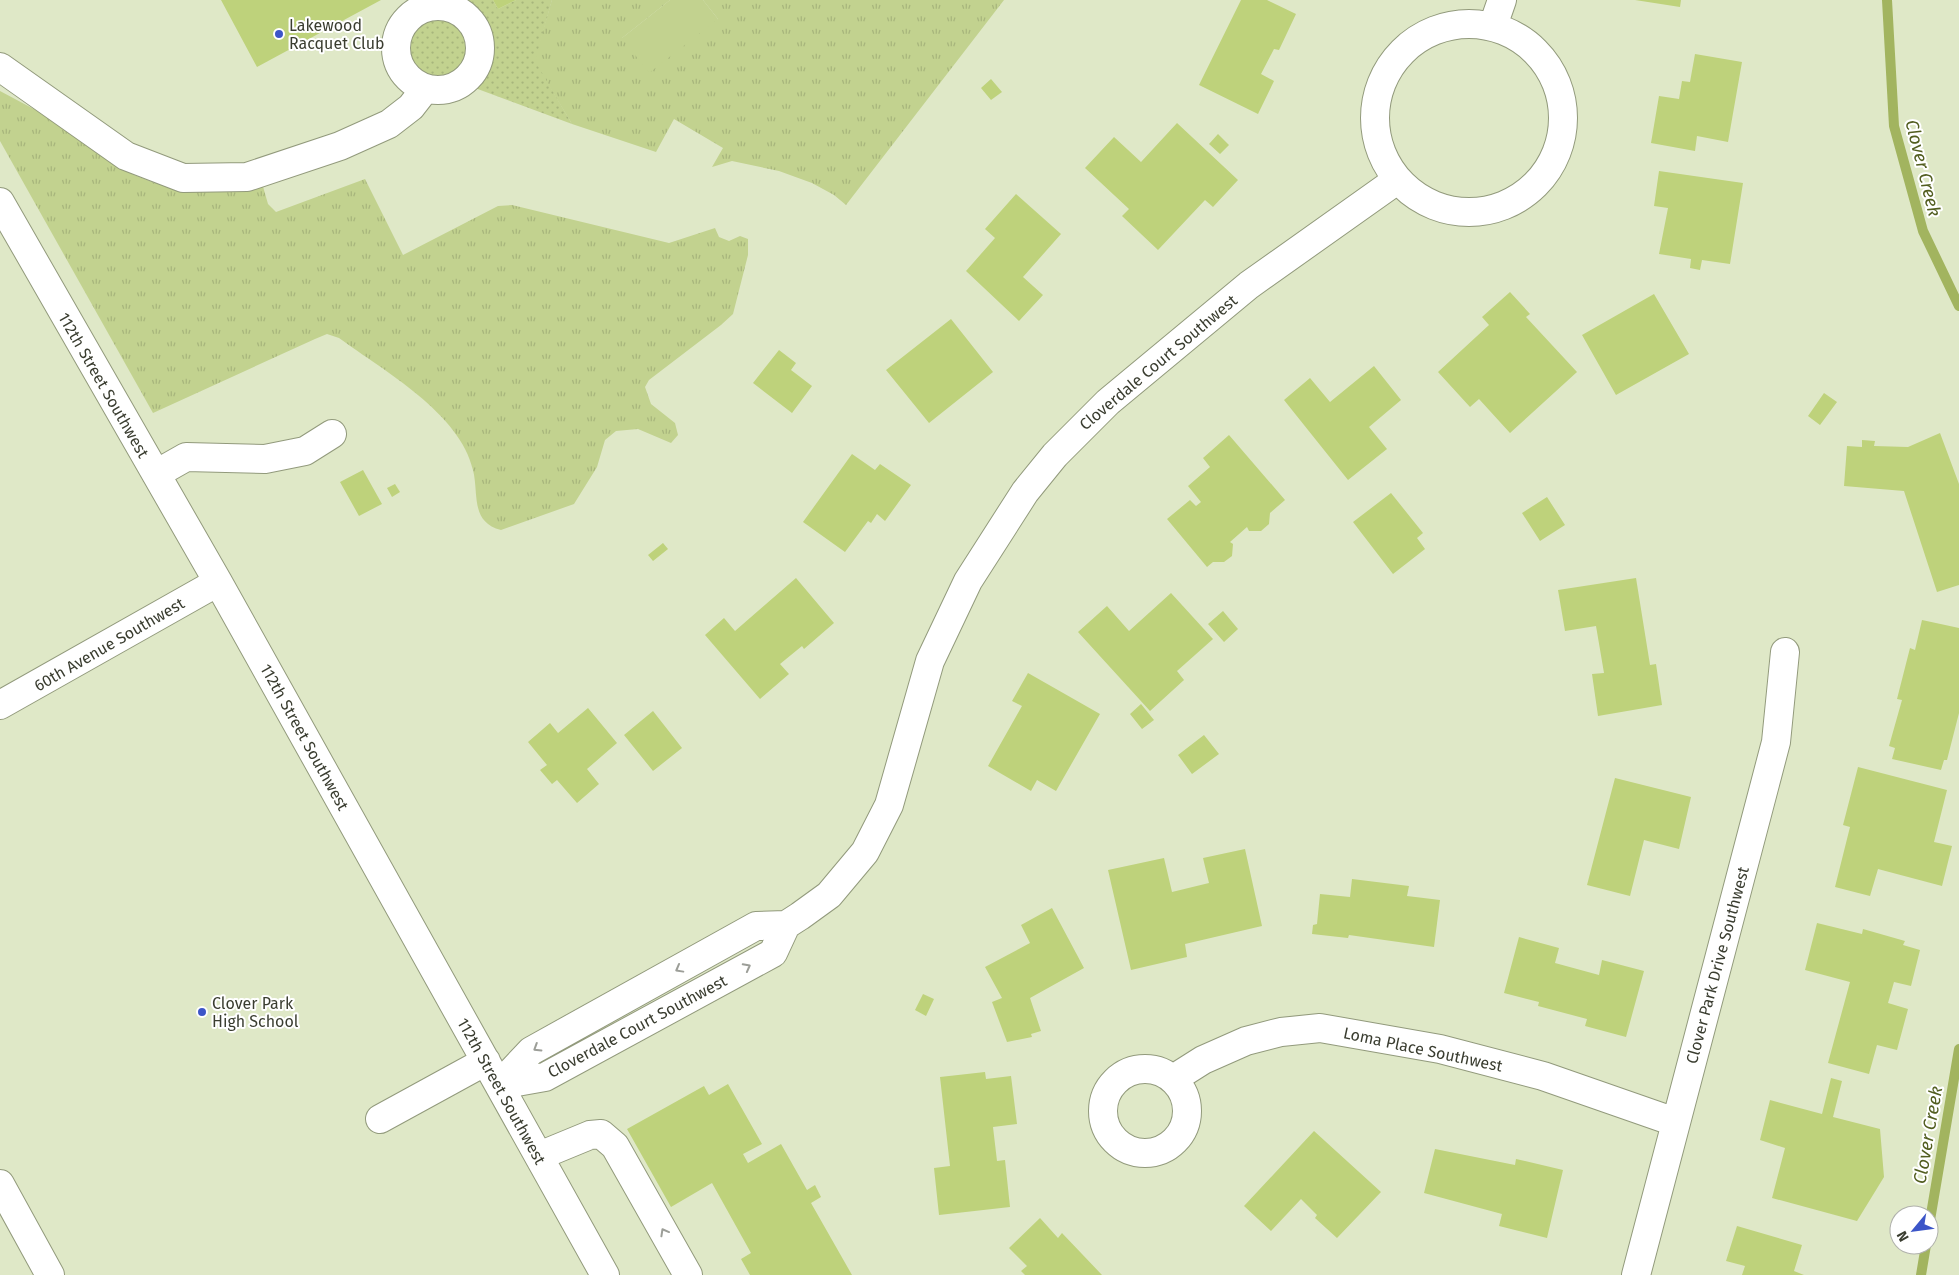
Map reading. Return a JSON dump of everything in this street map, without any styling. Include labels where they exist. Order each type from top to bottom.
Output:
[{"type":"street","points":[[1493,26],[1502,0]]},
{"type":"street","points":[[1463,23],[1493,26],[1520,38],[1544,60],[1559,89],[1564,121],[1557,153],[1540,180],[1515,201],[1485,212],[1452,211],[1422,200],[1397,180],[1381,154],[1374,124],[1377,95],[1388,67],[1408,45],[1434,29],[1463,23]]},
{"type":"street","points":[[0,67],[126,156],[183,178],[247,177],[340,146],[389,124],[410,107],[425,89]]},
{"type":"street","name":"Cloverdale Court Southwest","points":[[499,1085],[532,1051],[756,926],[786,925],[829,895],[865,852],[878,828],[889,805],[930,661],[968,580],[1025,492],[1055,455],[1108,402],[1249,285],[1397,180]]},
{"type":"street","name":"112th Street Southwest","points":[[0,202],[218,582],[605,1275]]},
{"type":"street","points":[[156,474],[186,457],[265,459],[305,450],[332,434]]},
{"type":"street","name":"60th Avenue Southwest","points":[[0,705],[218,582]]},
{"type":"street","name":"Clover Park Drive Southwest","points":[[1636,1275],[1776,742],[1785,652]]},
{"type":"street","name":"Loma Place Southwest","points":[[1173,1078],[1203,1060],[1246,1041],[1281,1032],[1320,1028],[1440,1049],[1543,1076],[1675,1122]]},
{"type":"street","points":[[380,1119],[486,1062]]},
{"type":"street","points":[[539,1156],[590,1135],[601,1134],[616,1146],[688,1275]]},
{"type":"street","points":[[0,1184],[50,1275]]},
{"type":"green space","points":[[460,0],[493,0],[498,9],[516,0],[552,0],[535,61],[572,124],[475,88],[487,57],[487,32],[477,12]]},
{"type":"green space","points":[[552,0],[670,0],[622,38],[718,19],[703,0],[1004,0],[846,205],[834,195],[812,183],[779,171],[732,161],[712,167],[723,148],[674,119],[656,152],[572,124],[534,61]]},
{"type":"green space","points":[[670,0],[703,0],[718,19],[649,73],[622,38]]},
{"type":"green space","points":[[437,16],[449,18],[460,25],[467,36],[469,48],[467,60],[460,71],[449,78],[437,80],[425,78],[414,71],[407,60],[405,48],[407,36],[414,25],[425,18]]},
{"type":"green space","points":[[0,91],[45,115],[134,175],[155,183],[176,187],[262,183],[268,204],[276,212],[365,179],[403,255],[498,206],[512,205],[669,243],[715,228],[719,237],[729,241],[740,236],[748,239],[748,255],[733,314],[649,380],[645,387],[651,404],[675,423],[678,435],[671,443],[638,429],[616,431],[605,440],[597,467],[574,504],[501,530],[484,521],[480,514],[473,470],[465,449],[453,430],[418,395],[339,338],[327,334],[153,413],[0,141]]},
{"type":"building","name":"Lakewood Racquet Club","points":[[221,0],[381,0],[257,67]]},
{"type":"building","points":[[493,0],[516,0],[498,9]]},
{"type":"building","points":[[1241,0],[1267,0],[1296,14],[1279,50],[1274,49],[1261,74],[1274,81],[1258,114],[1199,85]]},
{"type":"building","points":[[1635,0],[1681,0],[1680,7]]},
{"type":"building","points":[[1695,54],[1742,62],[1728,142],[1697,136],[1695,151],[1651,143],[1659,96],[1679,99],[1682,81],[1690,82]]},
{"type":"building","points":[[991,79],[1002,92],[991,100],[981,88]]},
{"type":"building","points":[[1177,123],[1238,180],[1213,207],[1205,200],[1158,250],[1122,216],[1129,209],[1085,168],[1114,137],[1141,162]]},
{"type":"building","points":[[1218,134],[1229,145],[1220,154],[1209,144]]},
{"type":"building","points":[[1659,171],[1743,183],[1730,264],[1702,260],[1700,270],[1690,268],[1691,259],[1659,254],[1668,208],[1654,206]]},
{"type":"building","points":[[1016,194],[1061,234],[1023,277],[1043,295],[1019,321],[966,271],[995,238],[985,229]]},
{"type":"building","points":[[1510,292],[1530,314],[1526,317],[1577,372],[1510,433],[1479,399],[1470,407],[1438,372],[1489,325],[1482,317]]},
{"type":"building","points":[[1654,294],[1689,354],[1616,395],[1582,335]]},
{"type":"building","points":[[951,319],[993,372],[929,423],[886,370]]},
{"type":"building","points":[[779,350],[796,363],[791,370],[812,386],[792,413],[753,383]]},
{"type":"building","points":[[1374,366],[1401,400],[1369,427],[1387,449],[1348,480],[1284,400],[1310,378],[1330,402]]},
{"type":"building","points":[[1824,393],[1837,402],[1820,425],[1808,416]]},
{"type":"building","points":[[1940,433],[1959,484],[1959,585],[1937,592],[1904,491],[1844,486],[1847,446],[1862,447],[1862,440],[1875,441],[1874,446],[1908,447]]},
{"type":"building","points":[[1229,435],[1285,500],[1270,513],[1269,524],[1261,531],[1249,531],[1247,527],[1230,542],[1233,544],[1232,556],[1224,562],[1213,562],[1207,567],[1167,519],[1190,500],[1196,506],[1201,502],[1188,486],[1210,467],[1203,458]]},
{"type":"building","points":[[852,454],[875,470],[880,464],[911,485],[885,521],[877,514],[871,523],[868,521],[845,552],[803,522]]},
{"type":"building","points":[[363,470],[382,504],[359,516],[340,482]]},
{"type":"building","points":[[395,484],[400,492],[392,497],[387,488]]},
{"type":"building","points":[[1391,493],[1423,533],[1417,538],[1425,549],[1393,574],[1353,522]]},
{"type":"building","points":[[1547,497],[1565,525],[1540,541],[1522,513]]},
{"type":"building","points":[[663,543],[668,549],[653,561],[648,555]]},
{"type":"building","points":[[796,578],[834,623],[804,649],[802,646],[780,664],[789,674],[760,699],[705,635],[724,618],[735,631]]},
{"type":"building","points":[[1636,578],[1650,665],[1656,664],[1662,705],[1598,716],[1592,674],[1604,673],[1596,626],[1565,631],[1558,590]]},
{"type":"building","points":[[1171,593],[1213,639],[1177,671],[1184,680],[1150,711],[1078,632],[1107,606],[1129,631]]},
{"type":"building","points":[[1223,611],[1238,629],[1224,642],[1208,624]]},
{"type":"building","points":[[1922,620],[1959,628],[1959,713],[1947,760],[1944,760],[1941,770],[1892,759],[1895,748],[1889,746],[1902,700],[1897,699],[1910,648],[1915,650]]},
{"type":"building","points":[[1028,673],[1100,714],[1056,791],[1037,780],[1031,791],[988,766],[1022,706],[1012,701]]},
{"type":"building","points":[[1141,704],[1154,720],[1142,729],[1130,714]]},
{"type":"building","points":[[588,708],[617,743],[587,769],[599,784],[577,803],[557,780],[552,784],[540,770],[547,765],[528,742],[550,723],[558,733]]},
{"type":"building","points":[[653,711],[682,748],[653,771],[624,735]]},
{"type":"building","points":[[1204,735],[1219,754],[1192,774],[1178,755]]},
{"type":"building","points":[[1858,767],[1947,790],[1934,842],[1952,846],[1942,886],[1878,869],[1870,896],[1835,887],[1850,827],[1843,825]]},
{"type":"building","points":[[1615,778],[1691,797],[1679,849],[1644,840],[1630,896],[1587,885]]},
{"type":"building","points":[[1245,849],[1262,926],[1185,944],[1187,957],[1131,970],[1108,870],[1164,858],[1172,892],[1209,883],[1203,858]]},
{"type":"building","points":[[1352,879],[1409,886],[1407,896],[1440,900],[1434,947],[1349,935],[1348,938],[1312,934],[1313,925],[1317,924],[1320,894],[1350,897]]},
{"type":"building","points":[[1052,908],[1084,968],[1030,998],[1041,1031],[1031,1034],[1032,1037],[1007,1042],[992,1002],[1002,998],[985,967],[1030,943],[1021,925]]},
{"type":"building","points":[[1817,923],[1862,934],[1863,929],[1905,941],[1903,945],[1920,950],[1911,986],[1894,982],[1888,1003],[1908,1009],[1897,1050],[1877,1045],[1869,1074],[1828,1063],[1850,982],[1805,970]]},
{"type":"building","points":[[1519,937],[1559,948],[1555,963],[1599,975],[1602,960],[1644,971],[1626,1037],[1585,1026],[1587,1019],[1538,1006],[1539,1002],[1504,993]]},
{"type":"building","points":[[923,994],[934,999],[926,1016],[915,1010]]},
{"type":"building","points":[[985,1072],[986,1079],[1011,1076],[1017,1124],[993,1127],[997,1161],[1005,1160],[1010,1207],[939,1215],[934,1168],[950,1166],[940,1077]]},
{"type":"building","points":[[1831,1078],[1842,1081],[1833,1117],[1880,1129],[1884,1177],[1857,1221],[1772,1198],[1785,1148],[1760,1140],[1770,1100],[1822,1114]]},
{"type":"building","points":[[728,1084],[762,1144],[743,1154],[748,1163],[781,1144],[807,1190],[815,1185],[821,1197],[811,1203],[852,1275],[750,1275],[741,1259],[751,1253],[712,1183],[671,1207],[627,1129],[704,1086],[709,1095]]},
{"type":"building","points":[[1314,1131],[1381,1192],[1337,1238],[1315,1218],[1317,1215],[1301,1199],[1271,1231],[1244,1206]]},
{"type":"building","points":[[1435,1149],[1515,1165],[1516,1159],[1563,1170],[1547,1238],[1499,1226],[1502,1214],[1424,1193]]},
{"type":"building","points":[[1040,1218],[1058,1238],[1062,1233],[1102,1275],[1025,1275],[1021,1271],[1027,1266],[1009,1248]]},
{"type":"building","points":[[1737,1226],[1802,1245],[1794,1271],[1804,1275],[1742,1275],[1745,1266],[1726,1261]]},
{"type":"waterway","name":"Clover Creek","points":[[1887,0],[1894,126],[1923,231],[1959,306]]},
{"type":"waterway","name":"Clover Creek","points":[[1933,1205],[1959,1049]]},
{"type":"waterway","name":"Clover Creek","points":[[1921,1275],[1924,1255]]},
{"type":"place","name":"Lakewood Racquet Club","points":[[279,34]]},
{"type":"place","name":"Clover Park High School","points":[[202,1012]]}]
